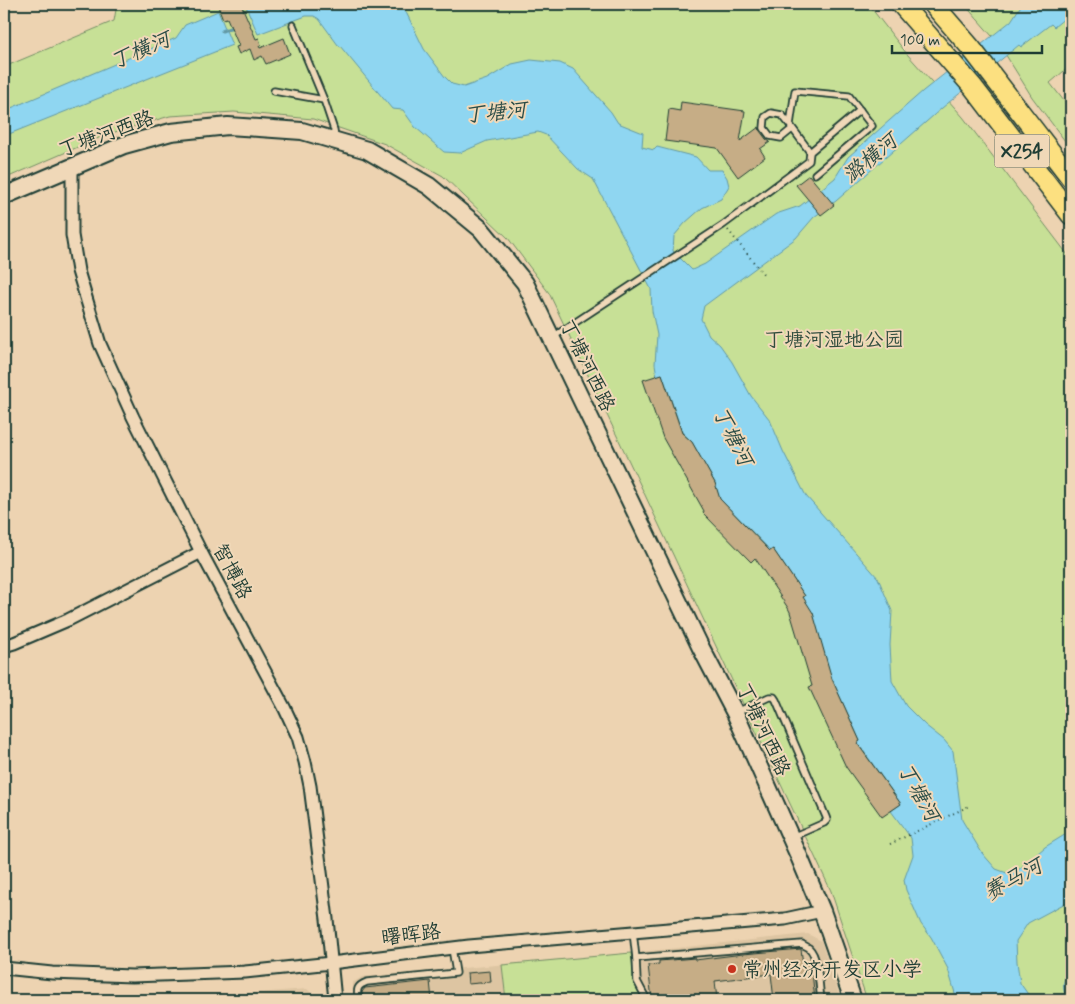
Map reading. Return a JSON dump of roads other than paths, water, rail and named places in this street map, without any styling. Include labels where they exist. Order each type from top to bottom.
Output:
[{"type":"main road","name":"X254","points":[[901,4],[973,87],[1071,214]]},
{"type":"main road","name":"X254","points":[[934,4],[991,73],[1071,178]]},
{"type":"street","name":"丁塘河西路","points":[[4,196],[124,145],[171,132],[228,126],[302,131],[366,150],[429,186],[481,229],[525,283],[700,646],[735,713],[822,911],[853,1000]]},
{"type":"street","name":"智博路","points":[[72,168],[72,235],[78,272],[100,344],[133,417],[201,552],[284,707],[298,737],[310,786],[328,919],[335,1000]]},
{"type":"street","points":[[4,646],[68,620],[201,552]]},
{"type":"street","name":"曙晖路","points":[[4,968],[52,973],[132,976],[245,972],[452,948],[785,919],[822,911]]},
{"type":"lane","points":[[293,25],[324,100],[334,130],[335,141]]},
{"type":"lane","points":[[274,91],[324,100]]},
{"type":"lane","points":[[552,337],[723,225],[809,161],[810,152],[791,127],[782,115],[771,113],[765,118],[764,128],[770,136],[781,138],[791,127],[795,92],[848,96],[872,126],[814,174]]},
{"type":"lane","points":[[810,152],[860,110]]},
{"type":"lane","points":[[735,713],[769,697],[774,697],[776,700],[827,820],[791,837]]},
{"type":"lane","points":[[633,932],[637,981],[647,1000]]},
{"type":"lane","points":[[636,958],[802,944],[809,947],[814,955],[821,1000]]},
{"type":"lane","points":[[358,1000],[357,989],[361,984],[367,982],[456,973],[452,948]]},
{"type":"water","points":[[245,4],[402,4],[424,49],[452,84],[464,87],[487,79],[512,64],[531,60],[560,63],[573,69],[611,112],[618,123],[643,133],[642,147],[654,150],[657,147],[696,157],[708,170],[722,170],[727,178],[729,186],[721,199],[702,208],[674,236],[673,251],[692,270],[705,264],[776,214],[800,206],[835,178],[848,157],[923,91],[1011,21],[1022,4],[1071,4],[1071,13],[1054,27],[1051,24],[1021,47],[1019,45],[942,108],[836,201],[814,217],[796,238],[704,306],[701,319],[709,335],[720,345],[751,396],[770,420],[783,451],[806,496],[878,578],[892,611],[890,645],[892,681],[906,706],[944,740],[953,751],[962,820],[982,853],[996,869],[1007,873],[1017,871],[1045,847],[1071,831],[1071,900],[1028,923],[1016,941],[1020,983],[1032,1000],[957,1000],[948,969],[931,937],[921,924],[906,890],[904,880],[913,855],[911,838],[891,811],[901,804],[862,749],[853,745],[860,741],[797,602],[805,596],[773,549],[769,551],[719,498],[715,483],[692,442],[682,432],[662,374],[657,376],[655,364],[657,335],[652,311],[651,289],[593,179],[578,169],[546,135],[538,132],[487,141],[460,153],[444,152],[415,127],[403,110],[392,109],[338,45],[319,19],[314,16],[306,16],[258,34]]},
{"type":"water","points":[[218,11],[232,45],[4,136],[4,111],[176,38],[185,25]]},
{"type":"water","points":[[1071,970],[1071,998],[1068,998],[1064,991],[1064,982]]},
{"type":"waterway","name":"丁横河","points":[[222,31],[235,26]]},
{"type":"place","name":"常州经济开发区小学","points":[[732,969]]},
{"type":"water label","name":"丁塘河","points":[[495,112]]},
{"type":"water label","name":"潞横河","points":[[870,158]]},
{"type":"water label","name":"丁塘河","points":[[733,436]]},
{"type":"water label","name":"丁塘河","points":[[919,792]]},
{"type":"water label","name":"赛马河","points":[[1013,879]]},
{"type":"park label","name":"丁塘河湿地公园","points":[[834,339]]}]
